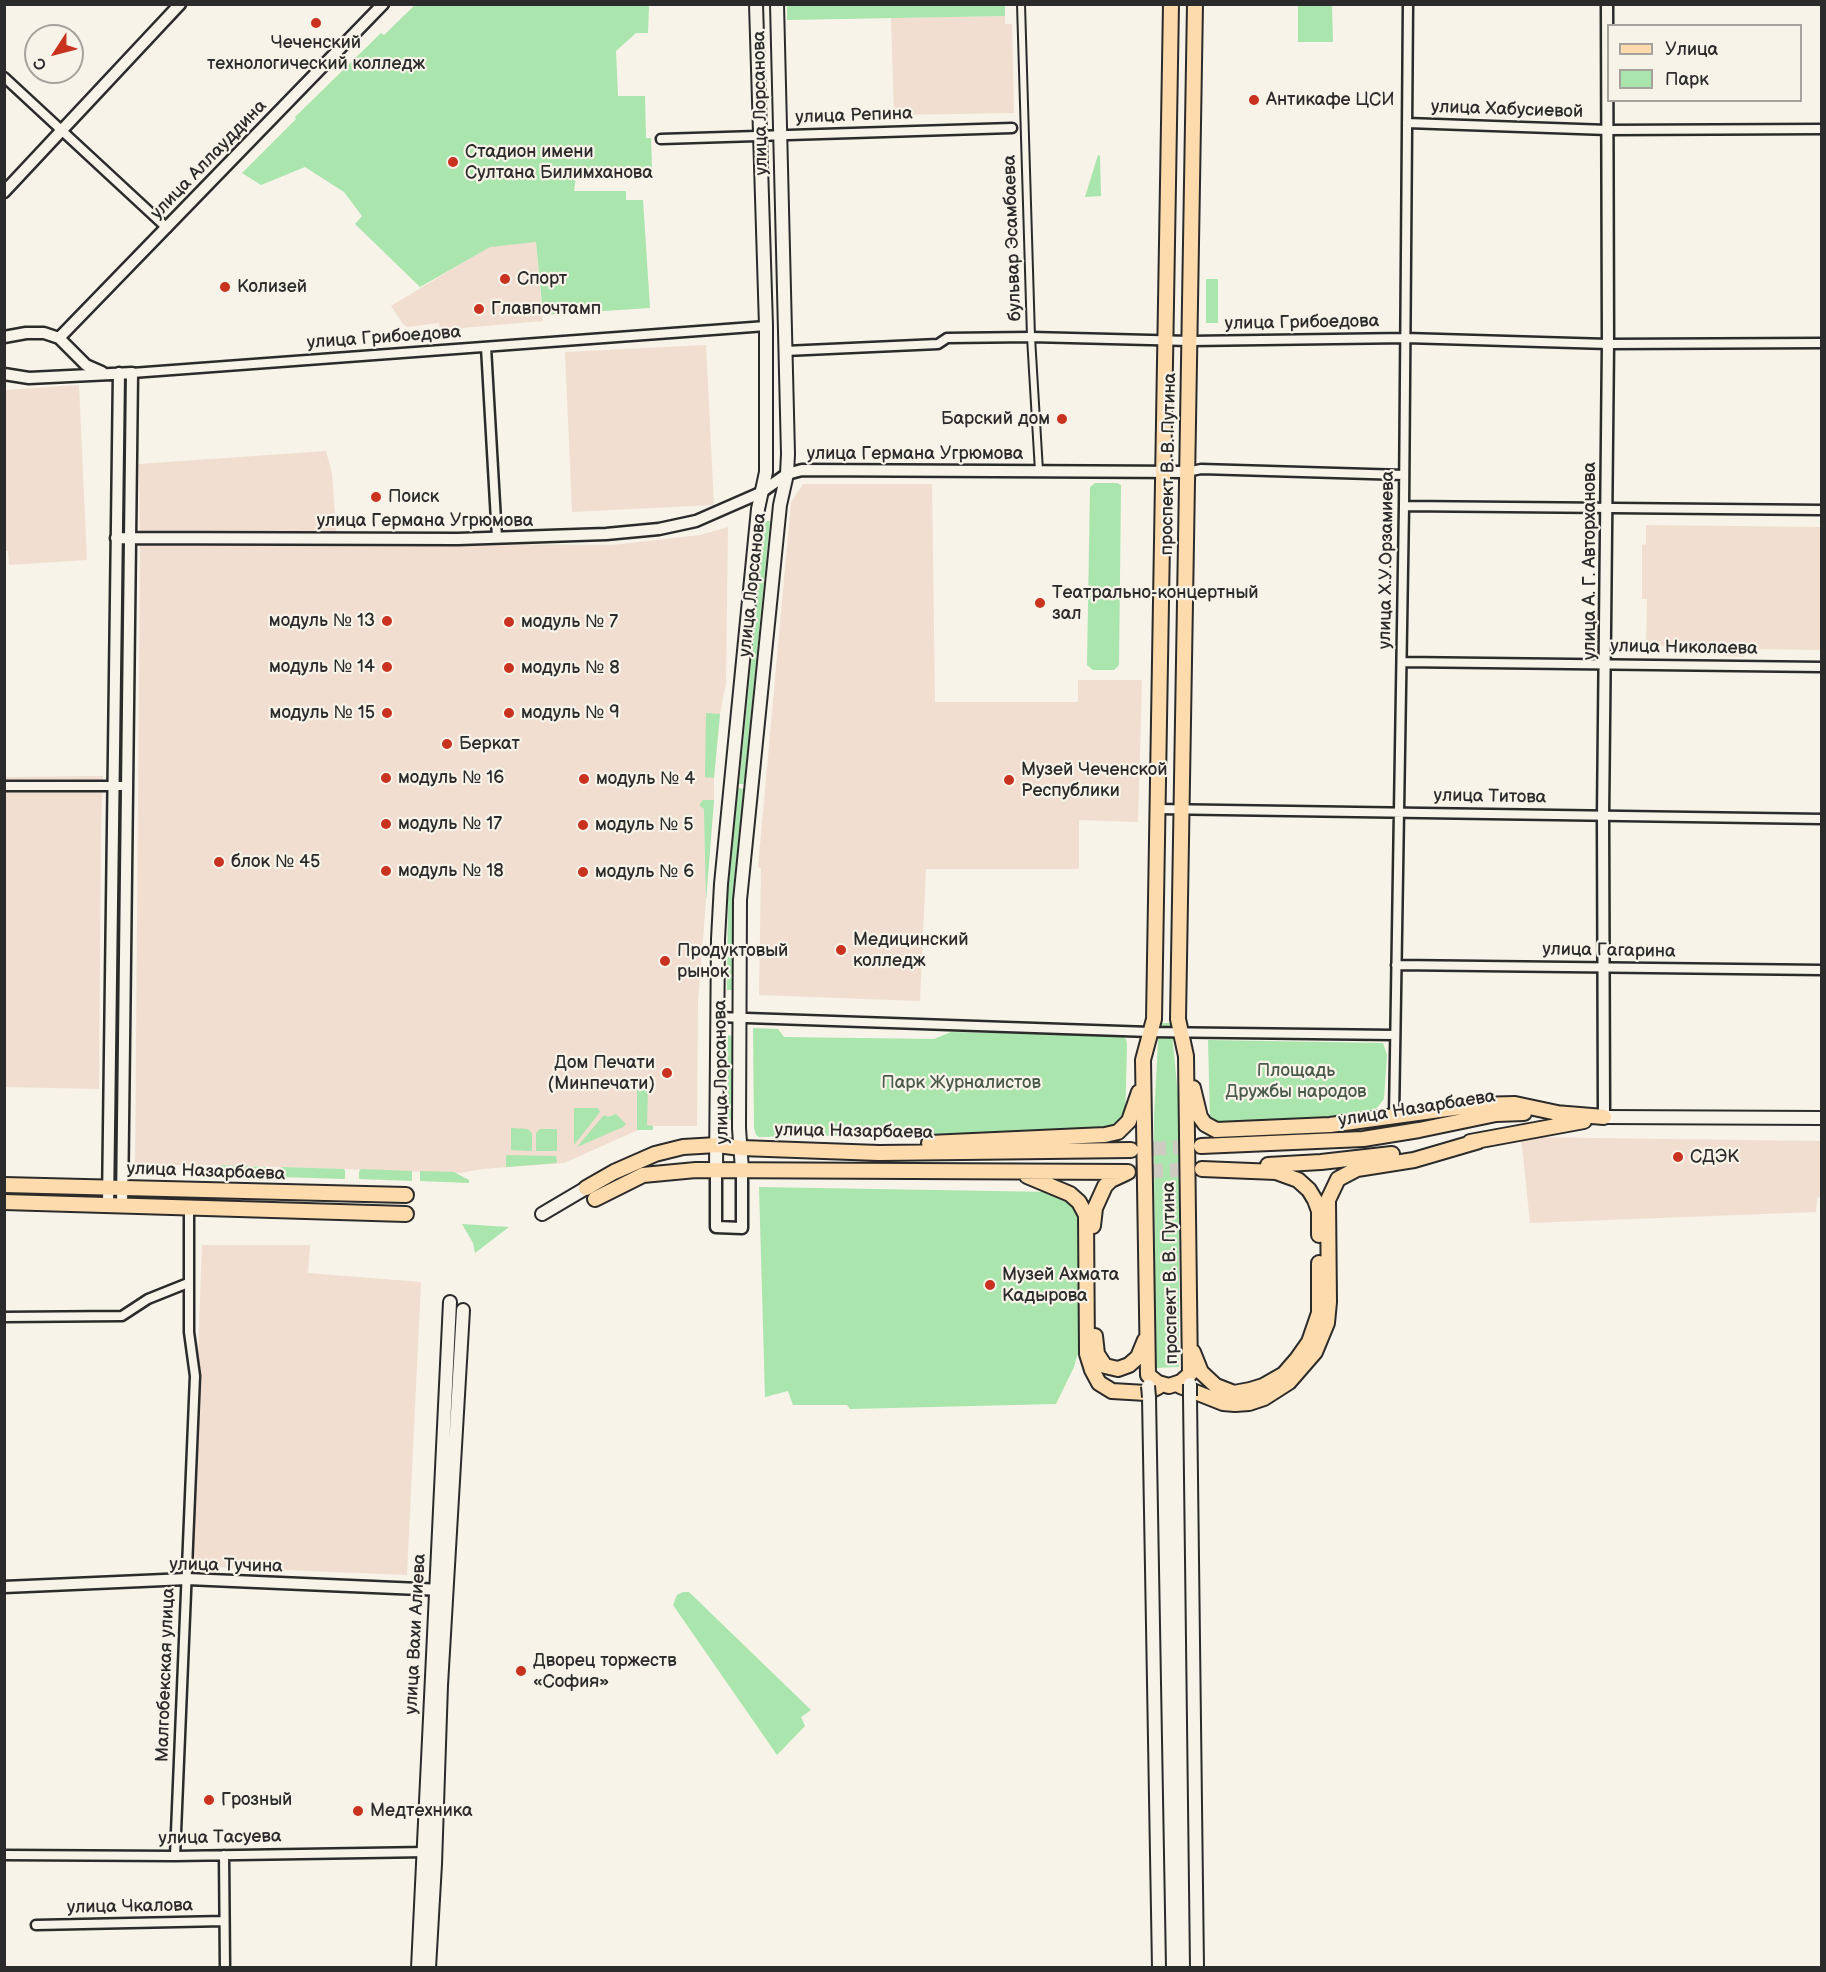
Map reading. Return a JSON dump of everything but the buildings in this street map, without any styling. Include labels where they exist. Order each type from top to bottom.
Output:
[{"type":"main road","name":"улица Лорсанова","points":[[716,1169],[718,939],[760,493],[766,472],[766,326],[756,4]]},
{"type":"main road","name":"улица Лорсанова","points":[[742,1170],[739,1018],[740,900],[780,505],[787,474],[777,4]]},
{"type":"main road","name":"проспект В. В. Путина","points":[[1171,4],[1154,1019],[1143,1060],[1148,1386],[1181,1382],[1190,1385],[1186,1056],[1178,1019],[1195,4]]},
{"type":"main road","points":[[1186,1056],[1200,1117],[1205,1124],[1216,1130],[1330,1125],[1460,1106],[1497,1104],[1515,1104],[1562,1114]]},
{"type":"main road","points":[[860,1152],[884,1146],[1105,1135],[1118,1132],[1129,1121],[1143,1079]]},
{"type":"main road","name":"улица Назарбаева","points":[[1201,1146],[1363,1139],[1496,1114],[1541,1112],[1604,1117],[1821,1118]]},
{"type":"main road","name":"улица Назарбаева","points":[[1190,1344],[1201,1372],[1216,1386],[1234,1393],[1250,1390],[1263,1386],[1284,1374],[1298,1359],[1309,1342],[1319,1313],[1319,1211],[1309,1190],[1298,1180],[1276,1172],[1202,1169],[1322,1162],[1376,1156],[1479,1141],[1604,1117]]},
{"type":"main road","points":[[1016,1172],[1071,1194],[1079,1202],[1086,1215],[1087,1354],[1099,1383],[1112,1391],[1146,1392],[1170,1384],[1223,1403],[1235,1404],[1249,1403],[1264,1398],[1289,1382],[1315,1352],[1327,1323],[1329,1302],[1328,1200],[1338,1179],[1358,1170],[1414,1160],[1479,1141]]},
{"type":"main road","name":"улица Назарбаева","points":[[591,1193],[655,1154],[683,1147],[717,1144],[741,1148],[860,1152],[1131,1150]]},
{"type":"main road","points":[[543,1214],[591,1193],[643,1175],[716,1169],[1128,1172],[1111,1180],[1105,1186],[1095,1208],[1093,1220],[1094,1332],[1097,1354],[1105,1366],[1118,1369],[1129,1365],[1138,1357],[1147,1334]]},
{"type":"main road","name":"улица Назарбаева","points":[[4,1185],[406,1195]]},
{"type":"main road","name":"улица Назарбаева","points":[[4,1202],[405,1214]]},
{"type":"main road","name":"улица Вахи Алиева","points":[[429,1968],[429,1852],[441,1590],[450,1302]]},
{"type":"main road","name":"улица Вахи Алиева","points":[[441,1590],[463,1310]]},
{"type":"main road","points":[[1190,1385],[1197,1968]]},
{"type":"main road","points":[[1148,1386],[1159,1968]]},
{"type":"main road","name":"улица Вахи Алиева","points":[[418,1968],[429,1852]]},
{"type":"street","points":[[4,192],[180,4]]},
{"type":"street","name":"улица Аллауддина","points":[[59,338],[384,4]]},
{"type":"street","name":"бульвар Эсамбаева","points":[[1021,4],[1031,337],[1039,471]]},
{"type":"street","name":"улица Х.У.Орзамиева","points":[[1394,1116],[1404,506],[1408,4]]},
{"type":"street","name":"улица А. Г. Авторханова","points":[[1607,4],[1607,24]]},
{"type":"street","points":[[4,77],[167,228]]},
{"type":"street","name":"улица А. Г. Авторханова","points":[[1604,1117],[1603,816],[1606,663],[1608,102]]},
{"type":"street","name":"улица Хабусиевой","points":[[1407,123],[1608,130],[1821,129]]},
{"type":"street","name":"улица Репина","points":[[661,139],[1012,128]]},
{"type":"street","name":"улица Грибоедова","points":[[4,375],[29,378],[132,373],[766,326]]},
{"type":"street","points":[[4,337],[44,333],[59,338],[86,365],[105,374]]},
{"type":"street","name":"улица Грибоедова","points":[[785,351],[938,344],[947,338],[1031,337],[1190,341],[1406,338],[1608,344],[1821,343]]},
{"type":"street","points":[[486,347],[497,538]]},
{"type":"street","points":[[115,1206],[113,786],[118,373]]},
{"type":"street","points":[[115,1188],[127,786],[132,373]]},
{"type":"street","name":"улица Германа Угрюмова","points":[[116,538],[497,538],[606,534],[659,529],[696,521],[760,493],[787,474],[802,470],[1187,472],[1201,469],[1404,475]]},
{"type":"street","points":[[1404,506],[1821,510]]},
{"type":"street","name":"улица Николаева","points":[[1402,662],[1821,667]]},
{"type":"street","points":[[4,786],[127,786]]},
{"type":"street","name":"улица Титова","points":[[1157,809],[1821,819]]},
{"type":"street","name":"улица Гагарина","points":[[1396,965],[1821,970]]},
{"type":"street","points":[[718,1017],[1150,1032],[1395,1035]]},
{"type":"street","points":[[716,1169],[716,1227],[742,1228],[742,1170]]},
{"type":"street","name":"Малгобекская улица","points":[[175,1856],[195,1376],[189,1332],[189,1208]]},
{"type":"street","points":[[4,1317],[122,1316],[148,1299],[188,1283]]},
{"type":"street","name":"улица Тучина","points":[[4,1587],[187,1579],[441,1590]]},
{"type":"street","name":"улица Тасуева","points":[[4,1855],[175,1856],[429,1852]]},
{"type":"street","points":[[224,1855],[225,1968]]},
{"type":"street","name":"улица Чкалова","points":[[36,1925],[224,1921]]},
{"type":"shaded area","points":[[1005,16],[1005,24],[1012,24],[1014,113],[894,115],[891,18]]},
{"type":"shaded area","points":[[536,242],[543,321],[440,330],[439,323],[407,327],[391,306],[490,246]]},
{"type":"shaded area","points":[[706,345],[714,505],[572,512],[565,352]]},
{"type":"shaded area","points":[[79,385],[87,560],[9,565],[8,551],[4,551],[5,390]]},
{"type":"shaded area","name":"Беркат","points":[[326,451],[332,473],[337,543],[612,545],[700,535],[728,527],[726,683],[720,714],[714,778],[698,1002],[697,1126],[647,1126],[564,1163],[482,1169],[461,1173],[219,1165],[135,1165],[139,464]]},
{"type":"shaded area","points":[[803,484],[932,484],[935,702],[1078,702],[1078,680],[1142,680],[1138,822],[1079,820],[1079,869],[926,869],[920,1001],[759,995],[761,868],[758,867],[791,502]]},
{"type":"shaded area","points":[[1646,525],[1821,527],[1821,650],[1744,649],[1744,657],[1725,656],[1724,646],[1646,646],[1647,599],[1642,599],[1642,545],[1646,544]]},
{"type":"shaded area","points":[[103,776],[99,1089],[5,1087],[5,777]]},
{"type":"shaded area","points":[[1521,1137],[1821,1141],[1821,1197],[1817,1198],[1816,1212],[1530,1223]]},
{"type":"shaded area","points":[[202,1245],[310,1245],[308,1273],[421,1282],[407,1575],[190,1566]]},
{"type":"green space","name":"Стадион имени Султана Билимханова","points":[[415,5],[649,5],[648,33],[636,33],[616,51],[618,96],[645,96],[646,138],[651,138],[652,170],[577,170],[574,191],[626,191],[626,200],[643,200],[650,308],[543,315],[536,242],[490,247],[420,287],[355,224],[362,216],[344,192],[305,167],[261,185],[242,173],[296,119],[295,117],[381,33],[384,35]]},
{"type":"green space","points":[[787,5],[1005,5],[1005,16],[787,20]]},
{"type":"green space","points":[[1298,5],[1332,5],[1333,42],[1298,42]]},
{"type":"green space","points":[[1098,155],[1100,156],[1101,196],[1085,197]]},
{"type":"green space","points":[[1206,279],[1218,279],[1218,323],[1206,323]]},
{"type":"green space","points":[[1095,483],[1121,485],[1119,665],[1114,670],[1093,670],[1087,665],[1090,487]]},
{"type":"green space","points":[[765,521],[770,521],[744,784],[739,784]]},
{"type":"green space","points":[[706,713],[720,714],[714,778],[705,777]]},
{"type":"green space","points":[[738,788],[744,789],[733,891],[733,990],[727,990],[728,890]]},
{"type":"green space","points":[[703,800],[714,800],[706,900],[704,809],[699,805]]},
{"type":"green space","points":[[1159,1023],[1171,1023],[1179,1105],[1179,1367],[1155,1368],[1154,1116]]},
{"type":"green space","name":"Парк Журналистов","points":[[753,1028],[778,1029],[784,1037],[934,1039],[951,1032],[1122,1036],[1126,1039],[1127,1044],[1125,1124],[1093,1131],[759,1137],[754,1128]]},
{"type":"green space","points":[[727,1036],[732,1036],[733,1118],[731,1120],[728,1118]]},
{"type":"green space","name":"Площадь Дружбы народов","points":[[1208,1040],[1383,1043],[1387,1055],[1384,1099],[1371,1115],[1326,1122],[1210,1121]]},
{"type":"green space","points":[[648,1089],[647,1125],[653,1126],[653,1130],[637,1130],[637,1090]]},
{"type":"green space","points":[[574,1108],[598,1108],[600,1112],[574,1145]]},
{"type":"green space","points":[[616,1114],[626,1124],[623,1127],[577,1147],[604,1115],[608,1117]]},
{"type":"green space","points":[[511,1128],[528,1129],[532,1133],[532,1151],[511,1150]]},
{"type":"green space","points":[[540,1129],[557,1129],[557,1151],[536,1151],[536,1133]]},
{"type":"green space","points":[[506,1155],[556,1156],[557,1163],[506,1167]]},
{"type":"green space","points":[[219,1165],[268,1167],[268,1172],[266,1176],[219,1175]]},
{"type":"green space","points":[[281,1167],[344,1169],[345,1179],[281,1177]]},
{"type":"green space","points":[[361,1169],[412,1171],[412,1181],[359,1179]]},
{"type":"green space","points":[[420,1171],[454,1172],[469,1180],[469,1183],[420,1181]]},
{"type":"green space","points":[[759,1187],[1052,1192],[1073,1204],[1081,1222],[1083,1335],[1074,1367],[1056,1404],[850,1409],[847,1405],[793,1405],[788,1391],[765,1397]]},
{"type":"green space","points":[[462,1224],[509,1227],[475,1253],[473,1243]]},
{"type":"green space","points":[[689,1592],[811,1710],[801,1717],[805,1726],[777,1755],[673,1605],[677,1595]]},
{"type":"tunnel","points":[[1131,1150],[1198,1146]]},
{"type":"tunnel","points":[[1128,1172],[1197,1169]]},
{"type":"place","name":"Чеченский технологический колледж","points":[[316,23]]},
{"type":"place","name":"Антикафе ЦСИ","points":[[1254,100]]},
{"type":"place","name":"Стадион имени Султана Билимханова","points":[[453,162]]},
{"type":"place","name":"Спорт","points":[[505,279]]},
{"type":"place","name":"Колизей","points":[[225,287]]},
{"type":"place","name":"Главпочтамп","points":[[479,309]]},
{"type":"place","name":"Барский дом","points":[[1062,419]]},
{"type":"place","name":"Поиск","points":[[376,497]]},
{"type":"place","name":"Театрально-концертный зал","points":[[1040,603]]},
{"type":"place","name":"модуль № 13","points":[[387,621]]},
{"type":"place","name":"модуль № 7","points":[[509,622]]},
{"type":"place","name":"модуль № 14","points":[[387,667]]},
{"type":"place","name":"модуль № 8","points":[[509,668]]},
{"type":"place","name":"модуль № 15","points":[[387,713]]},
{"type":"place","name":"модуль № 9","points":[[509,713]]},
{"type":"place","name":"Беркат","points":[[447,744]]},
{"type":"place","name":"модуль № 16","points":[[386,778]]},
{"type":"place","name":"модуль № 4","points":[[584,779]]},
{"type":"place","name":"Музей Чеченской Республики","points":[[1009,780]]},
{"type":"place","name":"модуль № 17","points":[[386,824]]},
{"type":"place","name":"модуль № 5","points":[[583,825]]},
{"type":"place","name":"блок № 45","points":[[219,862]]},
{"type":"place","name":"модуль № 18","points":[[386,871]]},
{"type":"place","name":"модуль № 6","points":[[583,872]]},
{"type":"place","name":"Медицинский колледж","points":[[841,950]]},
{"type":"place","name":"Продуктовый рынок","points":[[665,961]]},
{"type":"place","name":"Дом Печати (Минпечати)","points":[[667,1073]]},
{"type":"place","name":"СДЭК","points":[[1678,1157]]},
{"type":"place","name":"Музей Ахмата Кадырова","points":[[990,1285]]},
{"type":"place","name":"Дворец торжеств «София»","points":[[521,1671]]},
{"type":"place","name":"Грозный","points":[[209,1800]]},
{"type":"place","name":"Медтехника","points":[[358,1811]]}]
